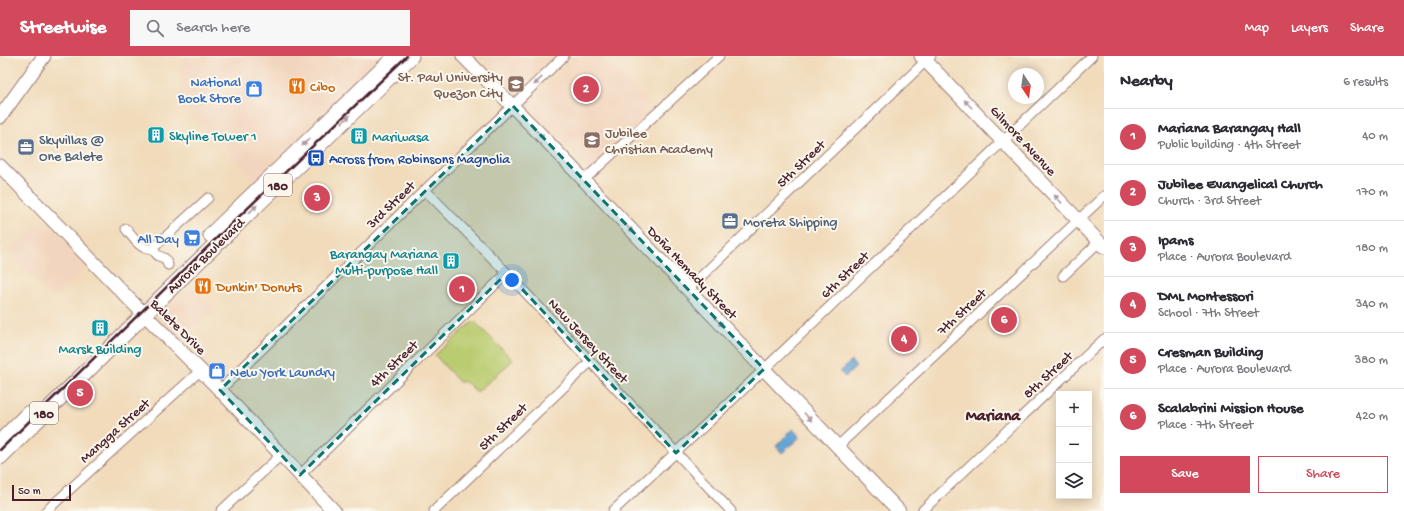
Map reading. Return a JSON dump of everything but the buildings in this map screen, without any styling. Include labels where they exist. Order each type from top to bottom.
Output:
[{"type":"main road","points":[[0,117],[44,56]]},
{"type":"main road","name":"Aurora Boulevard","points":[[0,457],[141,311],[171,268],[396,56]]},
{"type":"main road","name":"Aurora Boulevard","points":[[0,442],[412,56]]},
{"type":"main road","name":"Doña Hemady Street","points":[[463,56],[584,180],[899,511]]},
{"type":"main road","name":"Gilmore Avenue","points":[[926,58],[1102,244]]},
{"type":"main road","name":"Balete Drive","points":[[0,166],[141,311],[201,370],[334,511]]},
{"type":"street","name":"3rd Street","points":[[220,390],[564,56]]},
{"type":"street","points":[[584,180],[719,56]]},
{"type":"street","name":"6th Street","points":[[613,511],[676,453],[1092,56]]},
{"type":"street","name":"5th Street","points":[[688,289],[926,58]]},
{"type":"street","name":"New Jersey Street","points":[[425,190],[507,273],[731,511]]},
{"type":"street","name":"7th Street","points":[[837,447],[1104,196]]},
{"type":"street","points":[[126,229],[144,248],[148,250],[152,249],[208,198]]},
{"type":"street","points":[[1063,276],[1102,244]]},
{"type":"street","points":[[152,249],[159,256],[160,260],[171,268]]},
{"type":"street","name":"4th Street","points":[[300,475],[507,273]]},
{"type":"street","name":"8th Street","points":[[922,511],[1104,339]]},
{"type":"street","name":"5th Street","points":[[434,511],[590,362]]},
{"type":"street","name":"Mangga Street","points":[[46,511],[201,370]]},
{"type":"street","points":[[221,511],[281,455]]},
{"type":"highlighted area","points":[[513,106],[764,369],[676,453],[507,273],[300,475],[220,390]]},
{"type":"shaded area","points":[[182,56],[388,56],[256,183],[181,103]]},
{"type":"shaded area","name":"St. Paul University Quezon City","points":[[480,56],[556,56],[516,94]]},
{"type":"shaded area","name":"Jubilee Christian Academy","points":[[576,56],[603,56],[657,110],[590,171],[526,105]]},
{"type":"shaded area","points":[[43,219],[88,266],[53,299],[8,252]]},
{"type":"shaded area","points":[[191,285],[215,309],[181,341],[158,317]]},
{"type":"shaded area","points":[[899,313],[933,348],[904,376],[882,353],[889,346],[877,333]]},
{"type":"green space","points":[[474,321],[513,360],[477,392],[466,382],[459,382],[435,355]]},
{"type":"water","points":[[851,361],[856,367],[845,377],[840,372]]},
{"type":"water","points":[[793,429],[800,437],[782,453],[776,446]]},
{"type":"railway","points":[[0,450],[225,230],[407,56]]},
{"type":"place","name":"St. Paul University Quezon City","points":[[516,84]]},
{"type":"place","name":"Cibo","points":[[297,86]]},
{"type":"place","name":"National Book Store","points":[[254,89]]},
{"type":"place","name":"Jubilee Evangelical Church","points":[[586,89]]},
{"type":"place","name":"Skyline Tower 1","points":[[156,135]]},
{"type":"place","name":"Mariwasa","points":[[359,136]]},
{"type":"place","name":"Jubilee Christian Academy","points":[[592,140]]},
{"type":"place","name":"Skyvillas @ One Balete","points":[[26,147]]},
{"type":"place","name":"Across from Robinsons Magnolia","points":[[316,158]]},
{"type":"place","name":"Ipams","points":[[317,198]]},
{"type":"place","name":"Moreta Shipping","points":[[730,221]]},
{"type":"place","name":"All Day","points":[[192,238]]},
{"type":"place","name":"Barangay Mariana Multi-purpose Hall","points":[[451,261]]},
{"type":"place","name":"Dunkin' Donuts","points":[[203,286]]},
{"type":"place","name":"Mariana Barangay Hall","points":[[462,289]]},
{"type":"place","name":"Scalabrini Mission House","points":[[1004,320]]},
{"type":"place","name":"Marsk Building","points":[[100,328]]},
{"type":"place","name":"DML Montessori","points":[[904,339]]},
{"type":"place","name":"New York Laundry","points":[[217,371]]},
{"type":"place","name":"Cresman Building","points":[[80,393]]},
{"type":"district","name":"Mariana","points":[[993,414]]}]
